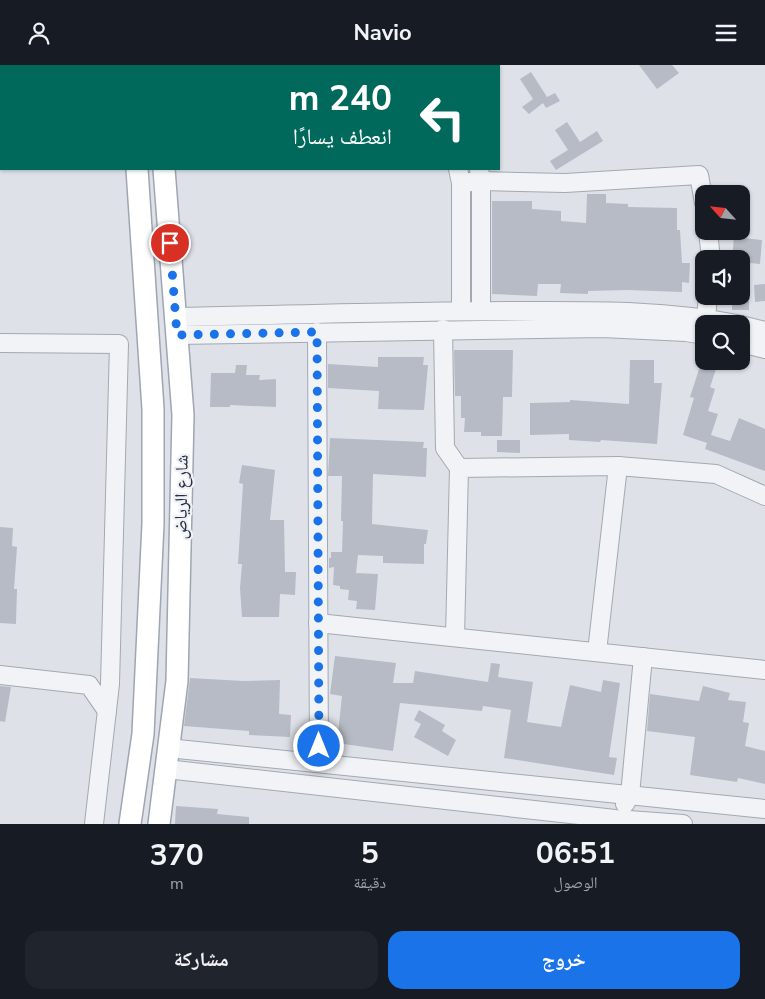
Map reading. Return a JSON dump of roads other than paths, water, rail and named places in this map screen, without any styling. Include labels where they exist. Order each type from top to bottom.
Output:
[{"type":"main road","name":"شارع الرياض","points":[[159,824],[177,681],[183,415],[164,170]]},
{"type":"main road","name":"شارع الرياض","points":[[130,824],[143,734],[153,524],[153,409],[134,174]]},
{"type":"street","points":[[461,311],[459,176],[480,175],[565,183],[699,175],[701,185]]},
{"type":"street","points":[[480,175],[481,311]]},
{"type":"street","points":[[176,326],[461,311],[602,311],[695,316]]},
{"type":"street","points":[[176,326],[317,332],[602,328],[695,334]]},
{"type":"street","points":[[750,327],[765,331]]},
{"type":"street","points":[[443,329],[445,447],[459,468],[455,637]]},
{"type":"street","points":[[317,332],[319,763]]},
{"type":"street","points":[[0,343],[120,344],[110,684],[94,824]]},
{"type":"street","points":[[750,345],[765,349]]},
{"type":"street","points":[[459,468],[618,466],[716,474],[765,496]]},
{"type":"street","points":[[597,652],[618,466]]},
{"type":"street","points":[[318,623],[765,670]]},
{"type":"street","points":[[615,822],[630,795],[643,657]]},
{"type":"street","points":[[0,675],[89,685],[107,711]]},
{"type":"street","points":[[168,748],[765,809]]},
{"type":"street","points":[[166,769],[615,822],[683,824]]}]
